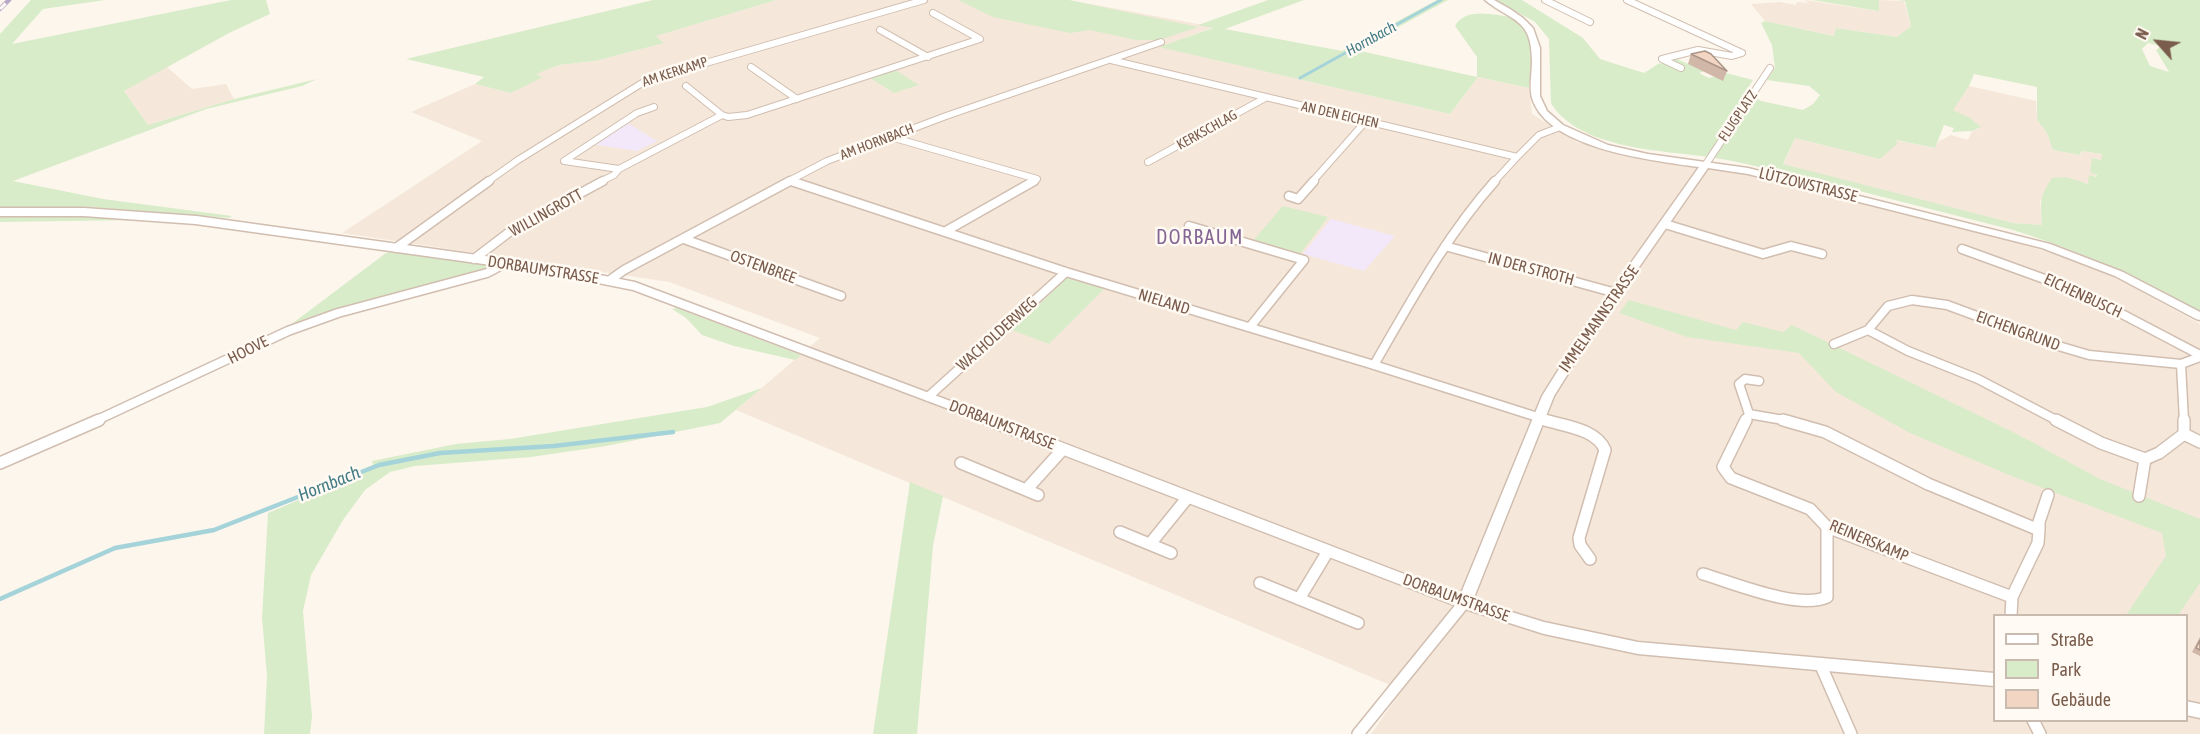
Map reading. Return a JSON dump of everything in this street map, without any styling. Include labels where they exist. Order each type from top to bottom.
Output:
[{"type":"street","name":"AM KERKAMP","points":[[396,248],[518,160],[646,80],[924,0]]},
{"type":"street","name":"LÜTZOWSTRASSE","points":[[1489,0],[1512,13],[1531,29],[1536,39],[1536,96],[1543,112],[1560,127],[1593,143],[1623,152],[1765,174],[2046,246],[2119,274],[2200,317]]},
{"type":"street","points":[[1545,0],[1590,22]]},
{"type":"street","points":[[1627,0],[1742,53],[1732,56],[1698,50],[1662,59],[1681,68]]},
{"type":"street","name":"WILLINGROTT","points":[[474,259],[512,230],[614,175],[619,169],[722,115],[728,117],[747,115],[980,39],[933,13]]},
{"type":"street","points":[[880,30],[928,57]]},
{"type":"street","name":"AM HORNBACH","points":[[610,280],[624,270],[827,161],[1161,42]]},
{"type":"street","name":"AN DEN EICHEN","points":[[1111,60],[1517,158]]},
{"type":"street","points":[[752,67],[796,99]]},
{"type":"street","name":"FLUGPLATZ","points":[[1706,164],[1770,68]]},
{"type":"street","points":[[686,86],[722,115]]},
{"type":"street","name":"KERKSCHLAG","points":[[1148,162],[1265,98]]},
{"type":"street","name":"WILLINGROTT","points":[[619,169],[564,160],[637,113],[654,107]]},
{"type":"street","points":[[1289,196],[1298,199],[1366,122]]},
{"type":"street","points":[[1374,365],[1445,246],[1474,204],[1539,135],[1560,127]]},
{"type":"street","points":[[891,137],[1037,179],[946,231]]},
{"type":"street","name":"IMMELMANNSTRASSE","points":[[1464,603],[1540,418],[1561,374],[1706,164]]},
{"type":"street","name":"NIELAND","points":[[791,181],[1066,272],[1540,418]]},
{"type":"street","name":"DORBAUMSTRASSE","points":[[0,212],[146,215],[506,263],[610,280],[682,302],[1464,603],[1544,628],[1612,644],[1693,654],[1993,680]]},
{"type":"street","points":[[1665,224],[1763,254],[1775,253],[1783,247],[1796,247],[1822,254]]},
{"type":"street","points":[[1189,226],[1304,260],[1250,327]]},
{"type":"street","name":"OSTENBREE","points":[[684,239],[841,296]]},
{"type":"street","name":"IN DER STROTH","points":[[1445,246],[1617,293]]},
{"type":"street","name":"EICHENBUSCH","points":[[1962,249],[2061,285],[2200,356]]},
{"type":"street","name":"HOOVE","points":[[0,463],[158,393],[288,331],[348,310],[487,273],[506,263]]},
{"type":"street","name":"WACHOLDERWEG","points":[[928,397],[1066,272]]},
{"type":"street","name":"EICHENGRUND","points":[[1834,344],[1868,330],[1888,306],[1899,302],[1929,301],[1968,312],[2055,345],[2089,355],[2181,364],[2200,356]]},
{"type":"street","points":[[1868,330],[1904,349],[1979,380],[2094,440],[2145,459],[2159,453],[2184,434],[2186,414],[2180,380],[2181,364]]},
{"type":"street","points":[[1759,381],[1745,379],[1739,384],[1749,414],[1785,420],[1825,432],[1928,484],[2039,530]]},
{"type":"street","name":"REINERSKAMP","points":[[1749,414],[1726,459],[1725,472],[1731,478],[1810,509],[1827,527],[2012,597]]},
{"type":"street","points":[[1540,418],[1593,435],[1602,442],[1605,450],[1579,538],[1580,545],[1590,559]]},
{"type":"street","points":[[2184,434],[2200,442]]},
{"type":"street","points":[[1026,490],[1063,449]]},
{"type":"street","points":[[2139,496],[2145,459]]},
{"type":"street","points":[[961,463],[1038,495]]},
{"type":"street","points":[[2011,614],[2012,597],[2038,543],[2039,522],[2048,495]]},
{"type":"street","points":[[1150,544],[1188,497]]},
{"type":"street","points":[[1703,574],[1747,588],[1816,602],[1827,597],[1830,583],[1826,546],[1827,527]]},
{"type":"street","points":[[1119,532],[1172,553]]},
{"type":"street","points":[[1299,599],[1328,551]]},
{"type":"street","points":[[1260,584],[1358,623]]},
{"type":"street","points":[[1358,734],[1464,603]]},
{"type":"street","points":[[1821,666],[1851,734]]},
{"type":"shaded area","points":[[776,0],[1069,0],[1214,27],[1161,47],[1450,114],[1478,77],[1529,88],[1532,114],[1577,142],[1628,156],[1737,172],[2005,239],[2077,261],[2117,278],[2200,324],[2200,734],[1371,734],[1402,690],[736,410],[820,338],[669,282],[342,233],[482,141],[411,112],[475,84],[511,93],[542,76],[535,74],[559,65],[595,61],[663,43],[655,36]]},
{"type":"shaded area","points":[[1805,0],[1879,11],[1879,0],[1904,1],[1911,26],[1897,37],[1836,28],[1835,36],[1765,21],[1751,4],[1780,2],[1796,5],[1797,2],[1808,3]]},
{"type":"shaded area","points":[[166,66],[192,89],[226,84],[234,99],[148,125],[124,91]]},
{"type":"shaded area","points":[[1969,86],[2036,101],[2037,120],[2047,133],[2053,150],[2081,155],[2081,151],[2102,154],[2102,160],[2093,158],[2097,174],[2088,184],[2078,182],[2040,201],[2042,225],[2013,223],[1783,165],[1795,138],[1880,159],[1895,140],[1934,148],[1939,141],[1951,135],[1968,140],[1972,131],[1980,128],[1952,110]]},
{"type":"shaded area","points":[[626,122],[657,141],[637,151],[591,144]]},
{"type":"shaded area","points":[[1331,219],[1395,236],[1364,271],[1303,254]]},
{"type":"green space","points":[[31,0],[105,0],[43,9],[12,44],[231,0],[266,0],[270,14],[229,33],[124,91],[148,125],[234,99],[317,79],[302,86],[206,109],[13,181],[103,199],[232,216],[229,218],[91,207],[0,207],[0,34]]},
{"type":"green space","points":[[653,0],[776,0],[656,36],[664,43],[595,61],[559,65],[536,74],[543,77],[511,93],[475,84],[484,77],[406,59]]},
{"type":"green space","points":[[958,0],[1069,0],[1198,27],[1159,40],[1136,40],[1090,30],[1070,33],[993,17]]},
{"type":"green space","points":[[1268,0],[1304,0],[1225,29],[1342,51],[1437,0],[1448,0],[1356,50],[1477,77],[1477,57],[1455,26],[1466,16],[1473,14],[1512,17],[1525,31],[1528,39],[1531,59],[1529,88],[1478,77],[1450,114],[1159,47],[1213,28],[1198,25]]},
{"type":"green space","points":[[1495,0],[1522,0],[1583,38],[1600,59],[1644,73],[1658,64],[1677,59],[1704,71],[1699,73],[1709,78],[1726,73],[1753,80],[1745,92],[1761,101],[1803,110],[1813,104],[1820,95],[1809,86],[1767,80],[1775,68],[1772,45],[1761,23],[1765,21],[1834,36],[1836,28],[1897,37],[1911,26],[1905,1],[1897,0],[2200,0],[2200,313],[2109,266],[2013,230],[1772,170],[1720,159],[1635,148],[1588,133],[1567,121],[1551,103],[1549,39],[1535,22]],"holes":[[[2148,43],[2161,46],[2156,50],[2169,72],[2150,66],[2142,49]],[[1974,74],[2037,87],[2037,120],[2047,133],[2053,150],[2080,155],[2081,151],[2102,154],[2101,160],[2092,158],[2090,173],[2097,175],[2096,177],[2089,175],[2088,184],[2066,177],[2052,178],[2041,201],[2042,225],[2013,223],[1783,164],[1795,138],[1880,159],[1897,144],[1896,140],[1935,148],[1944,125],[1954,128],[1952,132],[1972,131],[1981,127],[1970,118],[1953,110]]]},
{"type":"green space","points":[[1812,0],[1879,0],[1879,11]]},
{"type":"green space","points":[[895,70],[919,85],[894,93],[870,78]]},
{"type":"green space","points":[[1283,206],[1328,217],[1300,254],[1253,241]]},
{"type":"green space","points":[[0,215],[136,217],[135,220],[0,222]]},
{"type":"green space","points":[[397,251],[498,265],[285,329],[386,253]]},
{"type":"green space","points":[[1068,277],[1104,289],[1049,344],[1012,330]]},
{"type":"green space","points":[[1629,300],[1736,330],[1743,322],[1783,332],[1792,325],[2017,434],[2100,479],[2200,519],[2200,583],[2179,614],[2127,614],[2166,556],[2162,533],[2014,477],[1910,433],[1836,392],[1799,353],[1687,337],[1619,313]]},
{"type":"green space","points":[[677,308],[801,355],[795,360],[734,346],[702,335],[686,318],[672,309]]},
{"type":"green space","points":[[762,388],[720,423],[606,446],[531,457],[415,466],[390,472],[365,490],[343,520],[311,575],[303,611],[312,716],[310,734],[264,734],[267,676],[262,618],[268,513],[374,468],[372,461],[456,444],[510,439],[707,407]]},
{"type":"green space","points":[[910,482],[943,496],[933,546],[917,734],[873,734]]},
{"type":"building","points":[[1705,51],[1711,54],[1727,71],[1691,54]]},
{"type":"waterway","name":"Hornbach","points":[[1300,78],[1441,0]]},
{"type":"waterway","name":"Hornbach","points":[[0,599],[115,548],[214,530],[379,465],[440,453],[554,446],[673,432]]},
{"type":"railway","points":[[0,9],[9,0]]},
{"type":"district","name":"DORBAUM","points":[[1200,238]]}]
